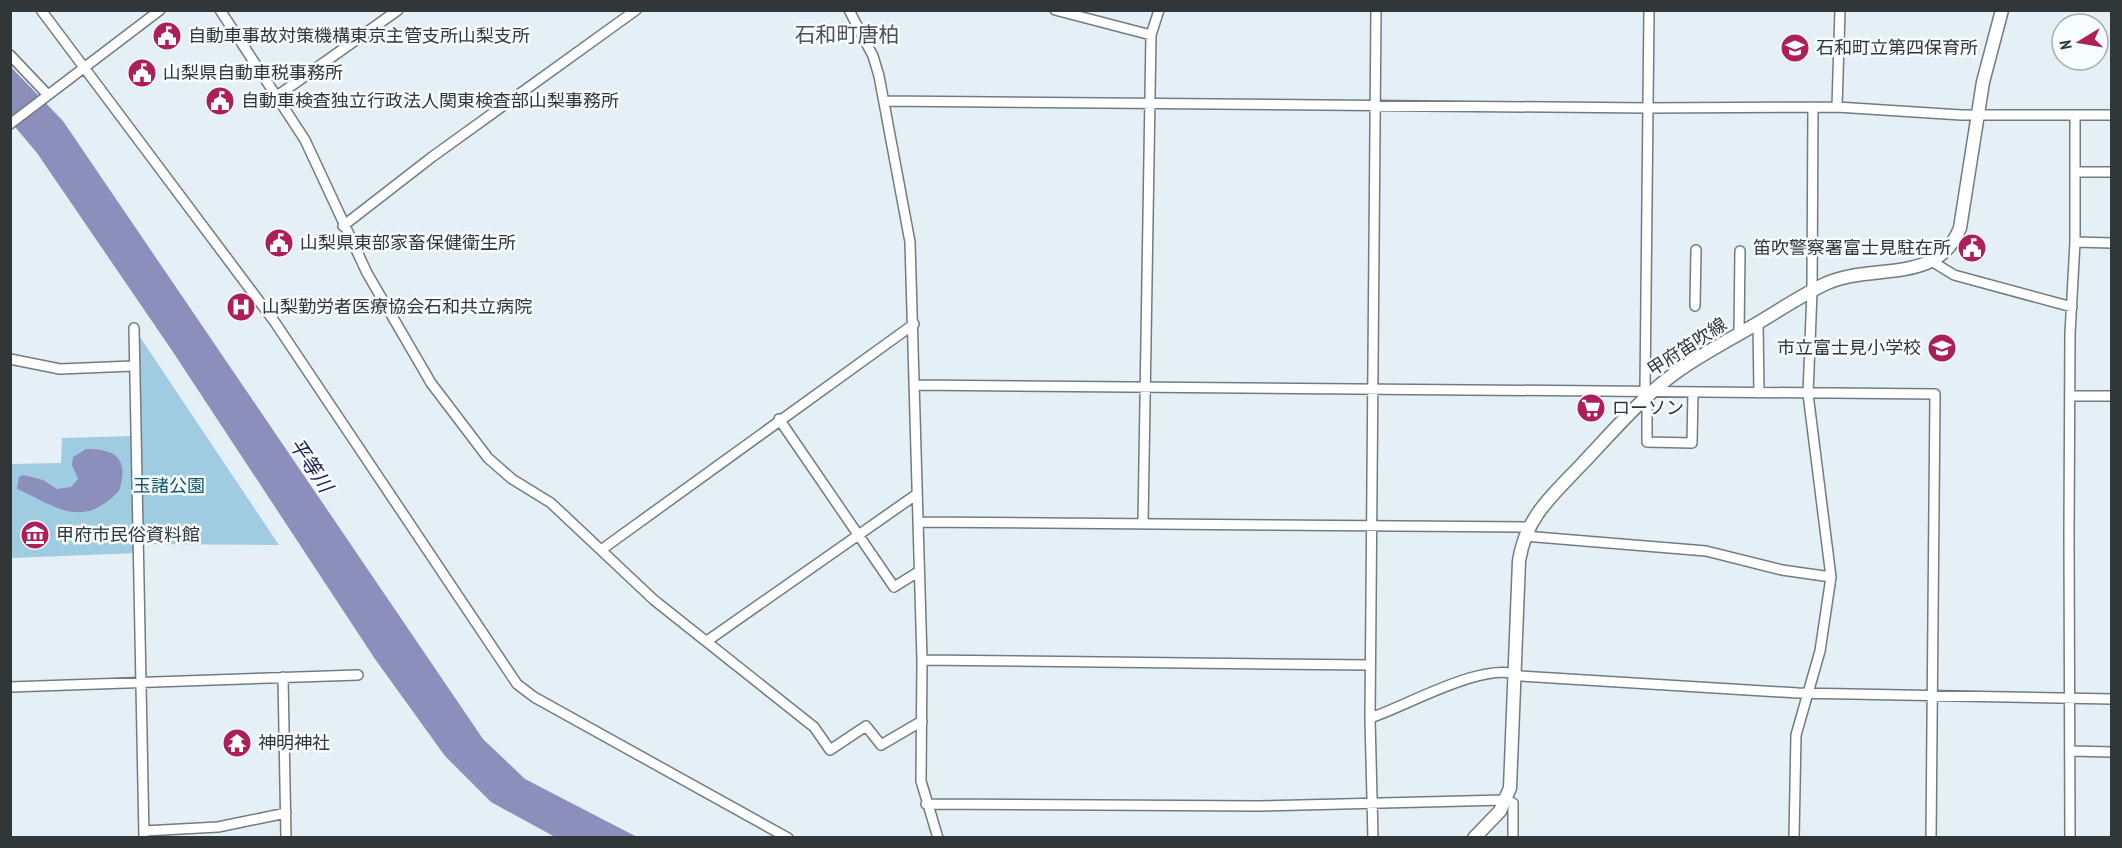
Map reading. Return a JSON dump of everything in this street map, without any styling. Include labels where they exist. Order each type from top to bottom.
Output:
[{"type":"main road","points":[[1933,262],[1949,248],[1960,228],[1970,149],[1979,114],[1983,82],[2002,10]]},
{"type":"main road","name":"甲府笛吹線","points":[[1474,837],[1492,821],[1506,800],[1509,788],[1519,561],[1525,532],[1551,497],[1648,393],[1694,359],[1812,291],[1841,278],[1933,262]]},
{"type":"street","points":[[41,10],[274,321],[517,684],[534,698],[788,837]]},
{"type":"street","points":[[10,124],[160,10]]},
{"type":"street","points":[[220,10],[305,140],[343,226],[367,273],[430,383],[488,458],[513,479],[550,503],[654,600],[814,727],[830,750],[866,726],[881,745],[922,721]]},
{"type":"street","points":[[278,96],[398,10]]},
{"type":"street","points":[[343,226],[432,157],[636,10]]},
{"type":"street","points":[[849,10],[873,56],[885,101],[910,242],[922,660],[921,781],[926,804],[938,837]]},
{"type":"street","points":[[1055,10],[1151,35]]},
{"type":"street","points":[[1143,524],[1151,35],[1159,10]]},
{"type":"street","points":[[1373,837],[1370,665],[1374,525],[1376,10]]},
{"type":"street","points":[[1649,10],[1647,442],[1692,443],[1693,392]]},
{"type":"street","points":[[1837,107],[1840,10]]},
{"type":"street","points":[[10,55],[46,96]]},
{"type":"street","points":[[885,101],[1149,105],[1837,107],[1979,114],[2112,115]]},
{"type":"street","points":[[1794,837],[1796,735],[1820,651],[1831,577],[1808,394],[1812,291],[1813,107]]},
{"type":"street","points":[[2070,837],[2072,307],[2076,242],[2075,115]]},
{"type":"street","points":[[2075,172],[2112,172]]},
{"type":"street","points":[[2076,242],[2112,243]]},
{"type":"street","points":[[1695,306],[1696,250]]},
{"type":"street","points":[[1739,334],[1740,250]]},
{"type":"street","points":[[1933,262],[1954,275],[2072,307]]},
{"type":"street","points":[[1758,323],[1759,393]]},
{"type":"street","points":[[601,550],[779,419],[914,324]]},
{"type":"street","points":[[134,328],[144,834],[218,827],[286,813]]},
{"type":"street","points":[[10,359],[60,369],[133,366]]},
{"type":"street","points":[[915,385],[1935,394],[1931,837]]},
{"type":"street","points":[[2072,396],[2112,396]]},
{"type":"street","points":[[779,419],[894,586],[918,573]]},
{"type":"street","points":[[706,641],[917,494]]},
{"type":"street","points":[[918,522],[1374,525],[1525,532],[1706,551],[1782,570],[1831,577]]},
{"type":"street","points":[[922,660],[1370,665]]},
{"type":"street","points":[[1370,718],[1461,680],[1502,671],[1514,672],[1521,676],[1808,692],[2112,699]]},
{"type":"street","points":[[10,687],[358,675]]},
{"type":"street","points":[[283,677],[286,837]]},
{"type":"street","points":[[2071,751],[2112,752]]},
{"type":"street","points":[[926,804],[1258,806],[1506,800],[1513,803],[1513,837]]},
{"type":"green space","name":"玉諸公園","points":[[134,328],[279,545],[139,544],[138,553],[11,558],[10,464],[61,463],[62,438],[135,436]]},
{"type":"shaded area","points":[[10,66],[63,121],[483,739],[525,779],[637,837],[555,837],[491,802],[445,756],[375,659],[173,352],[37,153],[11,122]]},
{"type":"shaded area","points":[[86,449],[97,449],[113,454],[118,458],[122,471],[119,491],[93,510],[81,512],[57,508],[17,489],[19,477],[23,475],[43,480],[57,489],[71,487],[78,479],[72,465],[73,457]]},
{"type":"place","name":"自動車事故対策機構東京主管支所山梨支所","points":[[167,36]]},
{"type":"place","name":"石和町立第四保育所","points":[[1795,48]]},
{"type":"place","name":"山梨県自動車税事務所","points":[[142,73]]},
{"type":"place","name":"自動車検査独立行政法人関東検査部山梨事務所","points":[[220,101]]},
{"type":"place","name":"山梨県東部家畜保健衛生所","points":[[279,243]]},
{"type":"place","name":"笛吹警察署富士見駐在所","points":[[1972,248]]},
{"type":"place","name":"山梨勤労者医療協会石和共立病院","points":[[241,307]]},
{"type":"place","name":"市立富士見小学校","points":[[1942,348]]},
{"type":"place","name":"ローソン","points":[[1591,408]]},
{"type":"place","name":"甲府市民俗資料館","points":[[35,535]]},
{"type":"place","name":"神明神社","points":[[237,743]]},
{"type":"district","name":"石和町唐柏","points":[[847,35]]},
{"type":"water label","name":"平等川","points":[[311,465]]}]
